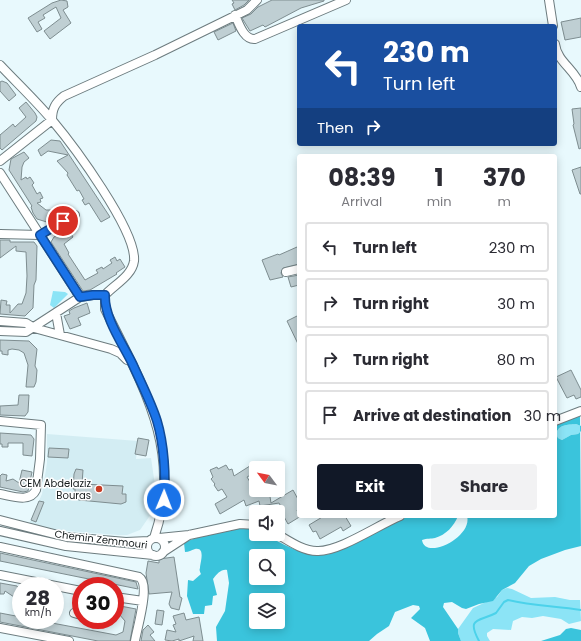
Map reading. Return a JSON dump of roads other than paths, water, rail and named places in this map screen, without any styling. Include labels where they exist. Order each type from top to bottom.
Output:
[{"type":"street","points":[[52,120],[52,112],[55,104],[64,96],[155,56],[247,10],[256,0]]},
{"type":"street","points":[[235,15],[246,36],[250,39],[255,39],[346,0]]},
{"type":"street","points":[[550,0],[552,24]]},
{"type":"street","points":[[557,52],[558,56],[575,74],[581,87]]},
{"type":"street","points":[[0,331],[26,332],[80,297],[105,295],[132,269],[134,261],[132,247],[125,228],[106,194],[52,120],[1,67]]},
{"type":"street","points":[[0,161],[52,120]]},
{"type":"street","points":[[0,173],[80,297]]},
{"type":"street","points":[[0,234],[40,235],[75,214]]},
{"type":"street","points":[[286,272],[297,269]]},
{"type":"street","points":[[105,295],[105,309],[133,366],[156,421],[160,436],[165,487],[162,513],[154,539],[148,551],[152,555],[158,555],[163,552],[165,545],[162,540],[154,539]]},
{"type":"street","points":[[56,313],[60,335]]},
{"type":"street","points":[[0,322],[26,323],[34,328],[112,349],[120,353],[133,366]]},
{"type":"street","points":[[557,420],[581,411]]},
{"type":"street","points":[[0,421],[41,425],[40,459],[34,494],[29,497],[22,497],[0,494]]},
{"type":"street","name":"Chemin Zemmouri","points":[[0,520],[66,537],[126,542],[189,535],[240,524],[249,525]]},
{"type":"street","points":[[285,539],[300,547],[317,551],[337,547],[381,520]]},
{"type":"street","name":"Chemin Zemmouri","points":[[0,531],[66,546],[152,555]]},
{"type":"street","name":"Chemin Zemmouri","points":[[163,552],[189,535]]},
{"type":"street","points":[[0,547],[139,577],[142,579],[144,582],[143,602],[135,641]]},
{"type":"street","points":[[0,576],[12,579]]},
{"type":"street","points":[[124,599],[143,602]]},
{"type":"street","points":[[0,628],[53,640],[69,641]]},
{"type":"waterway","points":[[479,641],[474,628],[476,621],[496,613],[504,602],[508,600],[526,604],[581,610]]},
{"type":"place","name":"CEM Abdelaziz Bouras","points":[[99,489]]}]
